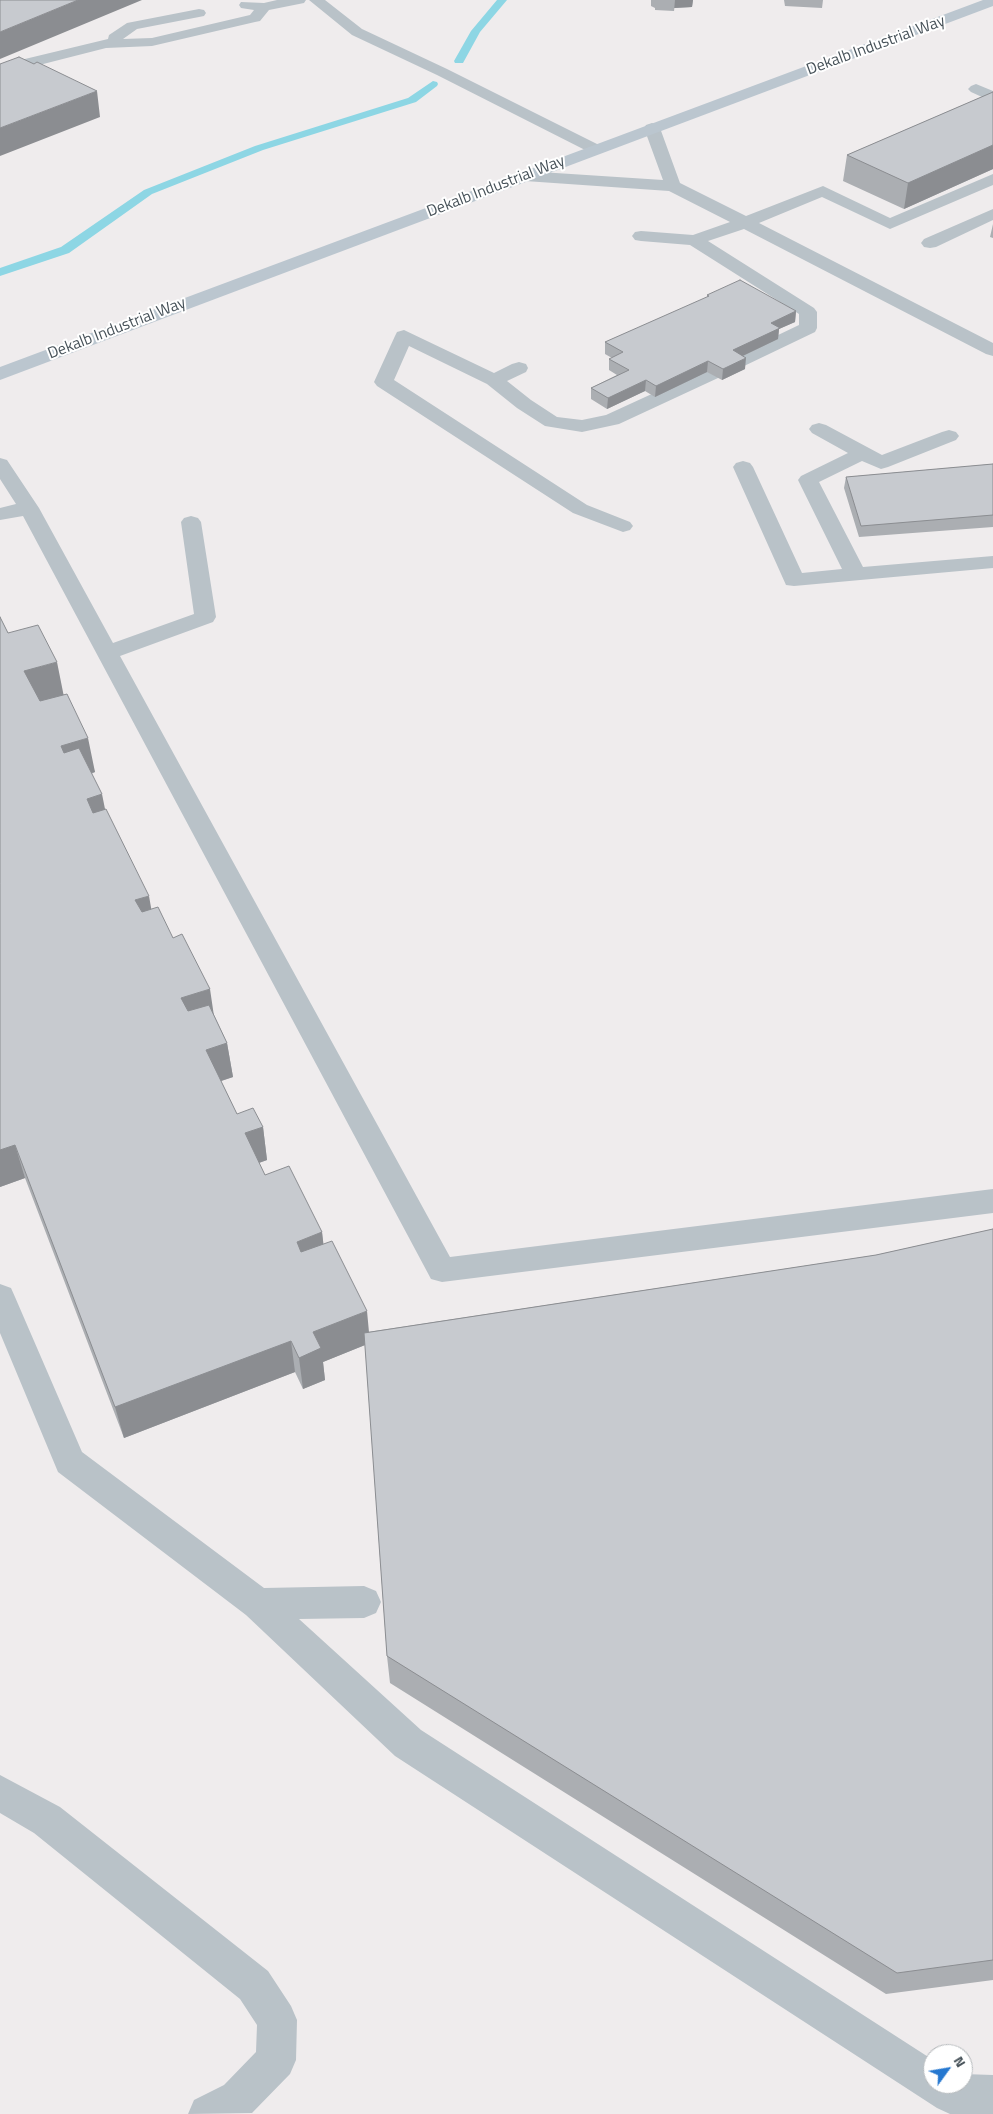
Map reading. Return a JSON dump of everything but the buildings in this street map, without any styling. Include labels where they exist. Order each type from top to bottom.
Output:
[{"type":"main road","name":"Dekalb Industrial Way","points":[[0,374],[993,1]]},
{"type":"lane","points":[[237,4],[264,7],[299,0]]},
{"type":"lane","points":[[316,0],[357,32],[442,72],[595,149]]},
{"type":"lane","points":[[0,70],[106,44],[152,42],[255,18],[264,7]]},
{"type":"lane","points":[[106,44],[132,26],[217,9]]},
{"type":"lane","points":[[172,18],[190,33]]},
{"type":"lane","points":[[976,89],[993,96]]},
{"type":"lane","points":[[652,128],[673,186]]},
{"type":"lane","points":[[525,176],[673,186],[991,347]]},
{"type":"lane","points":[[641,236],[694,240],[747,222],[822,191],[890,224],[993,179]]},
{"type":"lane","points":[[930,243],[993,214]]},
{"type":"lane","points":[[694,240],[721,276]]},
{"type":"lane","points":[[694,240],[808,312],[808,328],[734,363]]},
{"type":"lane","points":[[623,526],[580,509],[384,382],[404,336],[494,380],[524,404],[552,422],[582,426],[612,420],[711,374]]},
{"type":"lane","points":[[494,380],[519,368]]},
{"type":"lane","points":[[819,429],[881,463],[949,436]]},
{"type":"lane","points":[[856,575],[808,480],[863,453]]},
{"type":"lane","points":[[0,464],[29,508],[442,1270],[993,1201]]},
{"type":"lane","points":[[743,467],[794,580],[993,562]]},
{"type":"lane","points":[[0,514],[29,508]]},
{"type":"lane","points":[[107,653],[205,617],[191,522]]},
{"type":"lane","points":[[0,1297],[70,1462],[258,1604],[408,1743],[923,2076]]},
{"type":"lane","points":[[258,1604],[364,1602]]},
{"type":"lane","points":[[0,1793],[47,1820],[254,1985],[277,2020],[276,2060],[238,2099],[208,2114]]},
{"type":"lane","points":[[951,2094],[993,2095]]},
{"type":"waterway","points":[[459,61],[476,31],[502,0]]},
{"type":"waterway","points":[[0,272],[65,250],[148,192],[259,148],[412,100],[433,84]]}]
